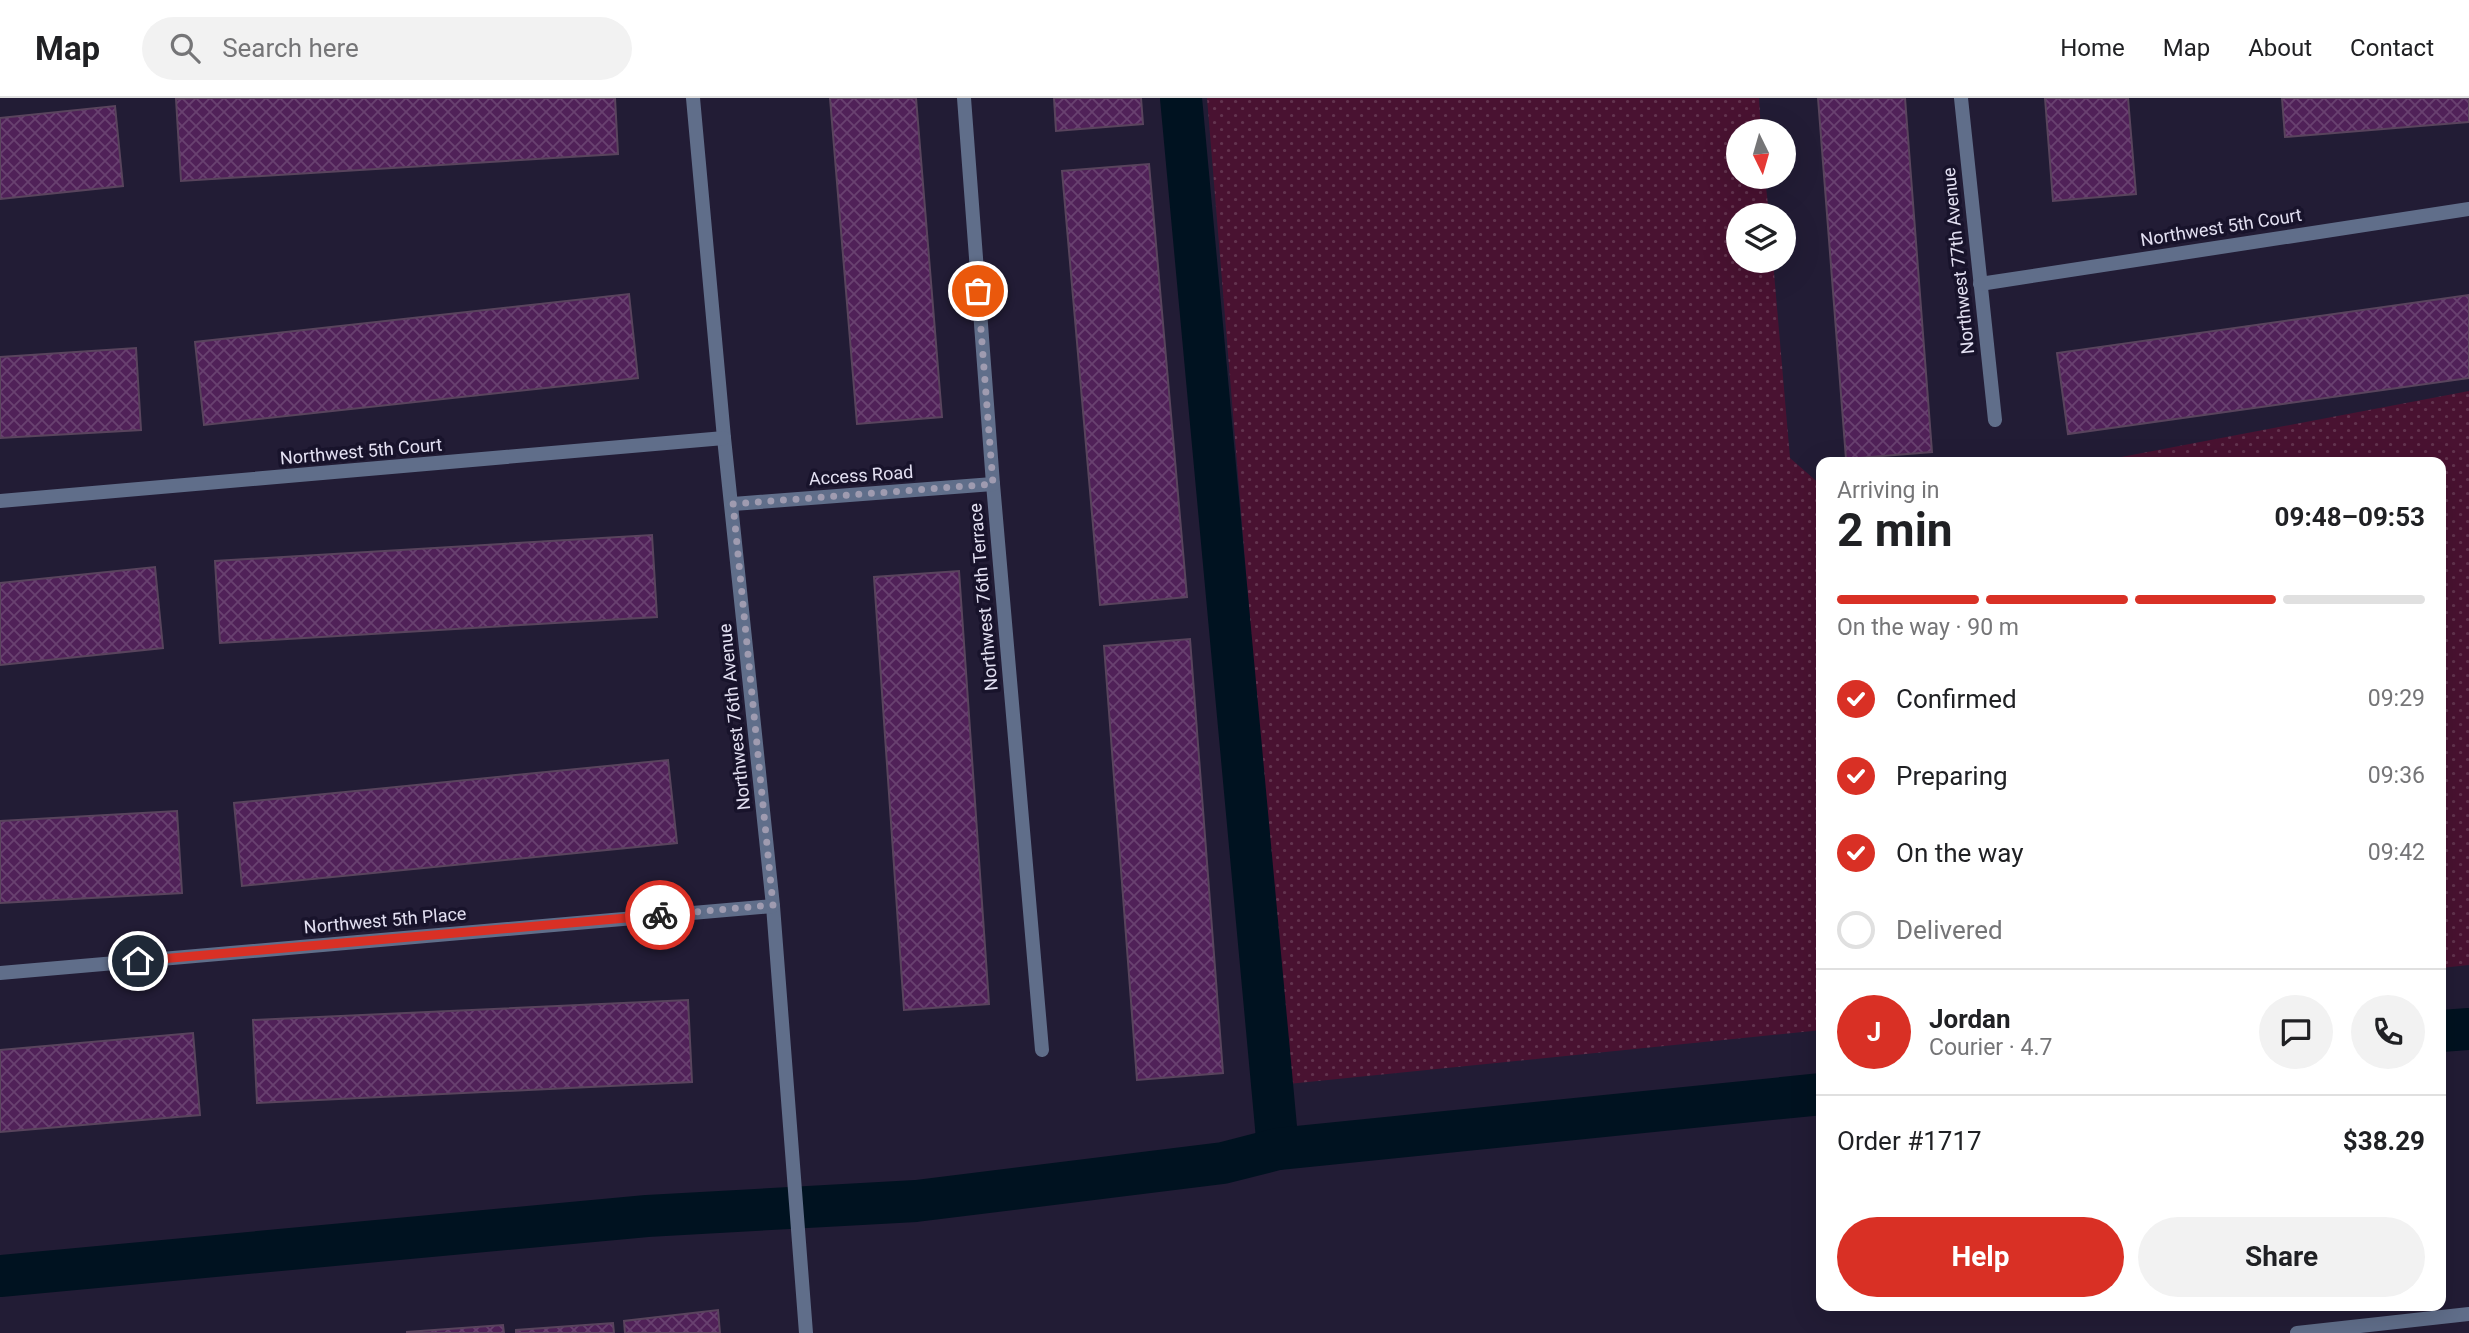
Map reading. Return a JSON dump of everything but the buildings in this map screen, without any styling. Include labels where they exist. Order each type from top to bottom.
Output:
[{"type":"street","name":"Northwest 76th Avenue","points":[[693,98],[724,438],[773,905],[806,1333]]},
{"type":"street","name":"Northwest 76th Terrace","points":[[964,98],[993,484],[1042,1050]]},
{"type":"street","name":"Northwest 77th Avenue","points":[[1961,98],[1995,420]]},
{"type":"street","name":"Northwest 5th Court","points":[[1980,284],[2469,209]]},
{"type":"street","name":"Northwest 5th Court","points":[[0,501],[724,438]]},
{"type":"street","name":"Access Road","points":[[733,504],[993,484]]},
{"type":"street","name":"Northwest 5th Place","points":[[0,973],[773,905]]},
{"type":"street","points":[[2297,1333],[2348,1330],[2469,1314]]},
{"type":"shaded area","points":[[1207,98],[1759,98],[1760,119],[1726,119],[1726,189],[1766,189],[1768,203],[1726,203],[1726,273],[1774,273],[1790,458],[1816,481],[1816,1031],[1288,1084]]},
{"type":"shaded area","points":[[2469,391],[2469,965],[2446,967],[2446,457],[2121,457]]},
{"type":"waterway","points":[[1181,98],[1278,1149]]},
{"type":"waterway","points":[[2446,1031],[2469,1029]]},
{"type":"waterway","points":[[0,1276],[647,1216],[916,1201],[1223,1163],[1278,1149],[1816,1095]]},
{"type":"way so far","points":[[660,915],[773,905],[733,504],[993,484],[978,291]]},
{"type":"route","points":[[138,961],[660,915]]}]
